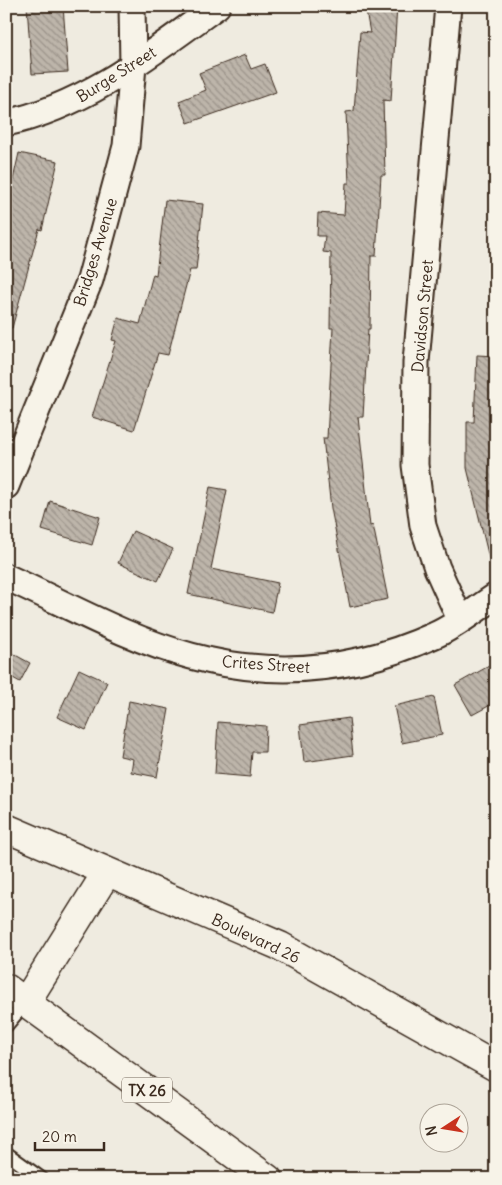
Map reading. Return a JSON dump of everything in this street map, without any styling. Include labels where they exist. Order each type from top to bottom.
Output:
[{"type":"main road","name":"Boulevard 26","points":[[6,828],[280,946],[496,1067]]},
{"type":"main road","points":[[16,995],[107,872]]},
{"type":"main road","name":"TX 26","points":[[16,995],[268,1179]]},
{"type":"street","name":"Bridges Avenue","points":[[6,486],[90,280],[126,146],[133,66],[132,6]]},
{"type":"street","name":"Burge Street","points":[[6,123],[30,118],[65,105],[133,66],[217,6]]},
{"type":"street","name":"Davidson Street","points":[[448,6],[416,362],[416,465],[423,526],[437,568],[460,619]]},
{"type":"street","name":"Crites Street","points":[[6,577],[132,635],[190,656],[239,666],[287,669],[331,667],[374,659],[437,634],[496,596]]},
{"type":"lane","points":[[6,1026],[16,995]]},
{"type":"lane","points":[[6,1153],[42,1179]]},
{"type":"building","points":[[27,6],[63,6],[68,72],[32,74]]},
{"type":"building","points":[[365,6],[397,6],[391,101],[383,100],[385,175],[381,175],[376,256],[371,256],[370,329],[368,329],[363,417],[358,417],[370,526],[373,525],[388,599],[350,607],[331,508],[323,438],[327,438],[333,328],[330,328],[331,253],[323,252],[325,236],[317,236],[318,213],[344,215],[346,183],[349,183],[346,112],[354,111],[360,32],[370,33]]},
{"type":"building","points":[[245,55],[251,69],[265,64],[276,92],[188,123],[179,101],[206,90],[199,73]]},
{"type":"building","points":[[19,153],[58,161],[42,230],[39,229],[12,328],[6,327],[6,211]]},
{"type":"building","points":[[165,200],[203,204],[196,270],[190,270],[168,355],[158,353],[134,430],[92,417],[116,341],[112,340],[118,318],[140,324],[153,274],[156,275]]},
{"type":"building","points":[[477,355],[496,356],[496,557],[489,558],[467,468],[467,422],[474,422]]},
{"type":"building","points":[[210,487],[227,490],[211,569],[278,583],[272,612],[188,594]]},
{"type":"building","points":[[50,501],[100,517],[92,545],[42,530]]},
{"type":"building","points":[[133,531],[173,549],[158,581],[118,563]]},
{"type":"building","points":[[6,650],[30,663],[20,682],[6,674]]},
{"type":"building","points":[[496,662],[496,702],[472,715],[455,685]]},
{"type":"building","points":[[79,669],[107,682],[86,730],[57,717]]},
{"type":"building","points":[[434,697],[442,735],[402,743],[394,706]]},
{"type":"building","points":[[129,701],[169,709],[157,777],[131,772],[133,759],[120,756]]},
{"type":"building","points":[[349,718],[353,755],[304,762],[300,725]]},
{"type":"building","points":[[218,722],[266,726],[265,752],[252,752],[250,777],[215,774]]}]
